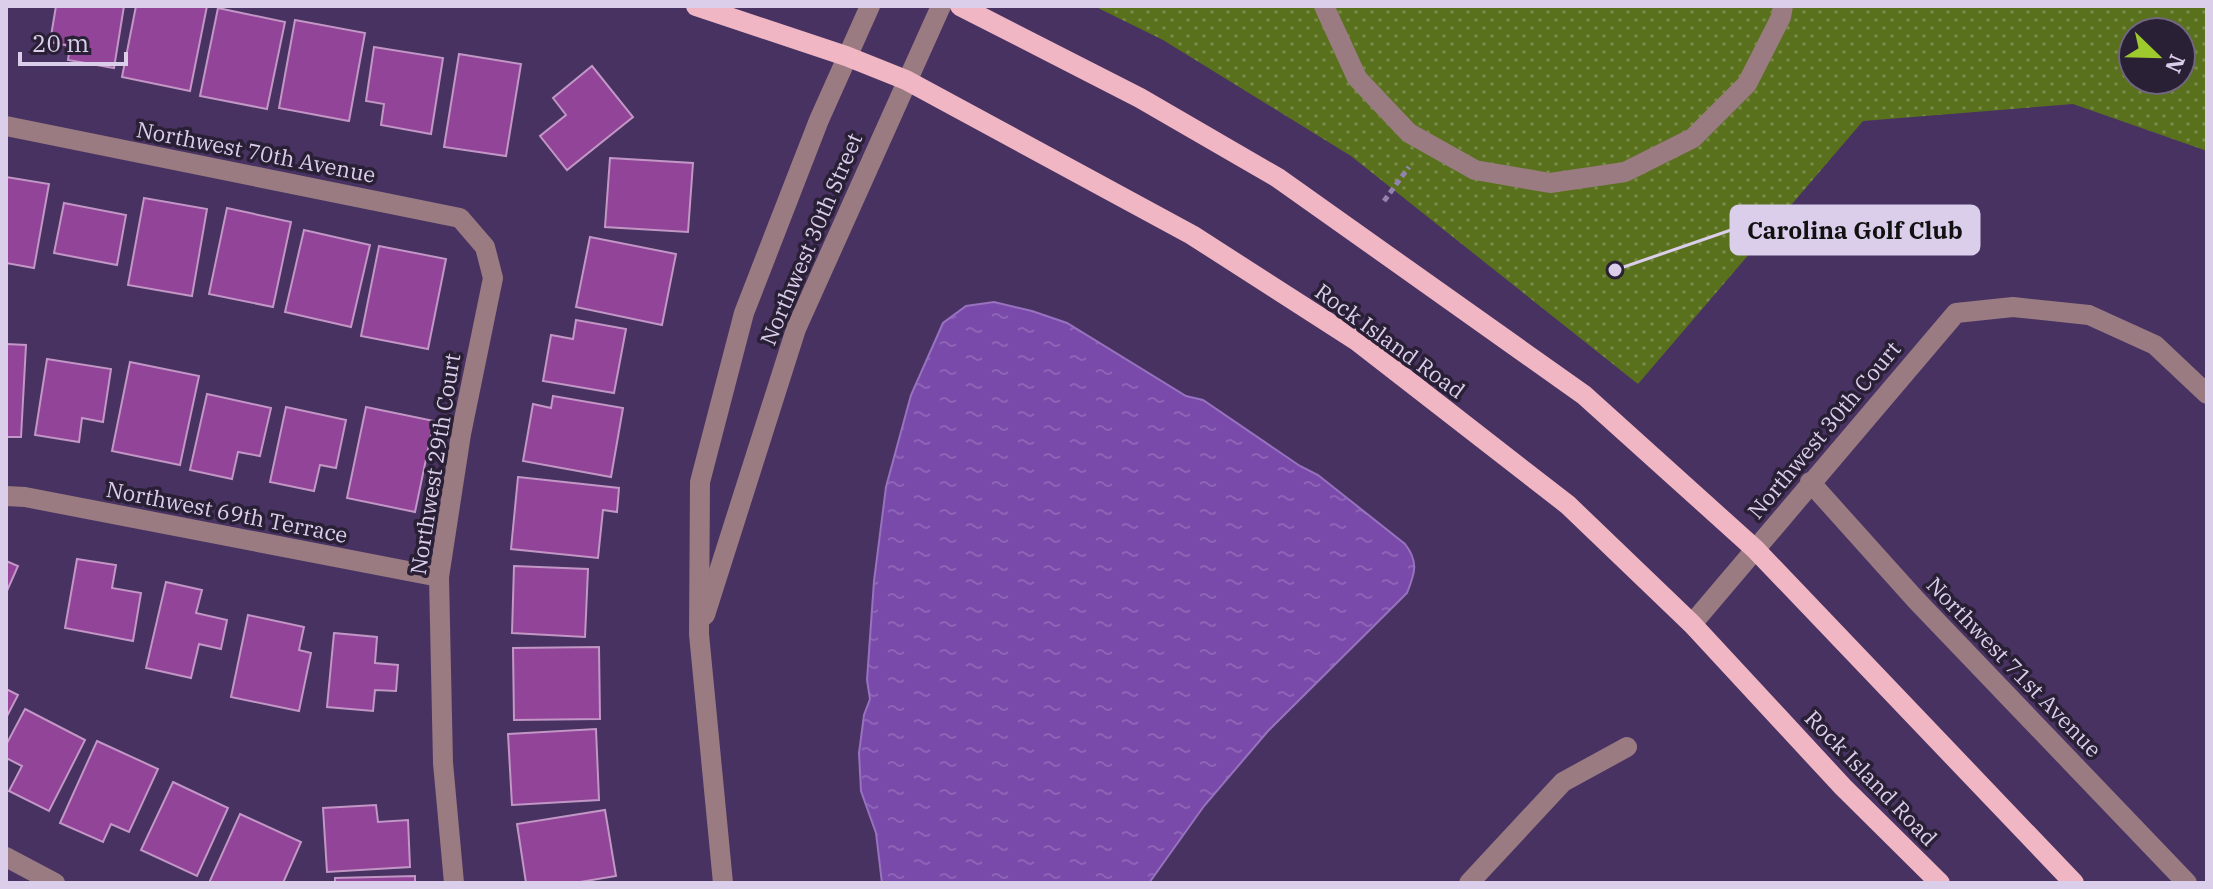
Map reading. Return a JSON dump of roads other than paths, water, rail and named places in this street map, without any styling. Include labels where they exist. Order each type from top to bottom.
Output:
[{"type":"main road","name":"Rock Island Road","points":[[696,6],[846,56],[906,80],[1192,235],[1357,341],[1568,505],[1692,624],[1843,787],[1940,883]]},
{"type":"main road","points":[[960,6],[1140,98],[1278,178],[1584,395],[1755,549],[2074,883]]},
{"type":"street","name":"Northwest 30th Street","points":[[723,883],[699,634],[700,482],[744,313],[846,56],[870,6]]},
{"type":"street","name":"Northwest 30th Street","points":[[699,634],[796,329],[941,6]]},
{"type":"street","points":[[1324,6],[1357,78],[1409,133],[1475,170],[1550,183],[1625,172],[1693,138],[1747,84],[1781,17],[1783,6]]},
{"type":"street","name":"Northwest 70th Avenue","points":[[6,126],[460,218],[485,247]]},
{"type":"street","name":"Northwest 29th Court","points":[[454,883],[443,763],[439,577],[461,434],[493,278],[485,247]]},
{"type":"street","name":"Northwest 30th Court","points":[[1692,624],[1956,313],[2013,307],[2089,315],[2155,345],[2207,394]]},
{"type":"street","name":"Northwest 71st Avenue","points":[[1810,482],[1916,600],[2187,883]]},
{"type":"street","name":"Northwest 69th Terrace","points":[[6,496],[25,497],[439,577]]},
{"type":"street","points":[[1469,883],[1563,782],[1627,747]]},
{"type":"street","points":[[6,857],[55,883]]},
{"type":"water","points":[[994,302],[1067,323],[1186,396],[1203,400],[1318,475],[1405,544],[1414,562],[1414,573],[1407,593],[1268,731],[1204,806],[1149,883],[882,883],[876,833],[861,791],[859,753],[864,715],[870,699],[867,680],[874,581],[886,487],[911,395],[943,323],[966,306]]},
{"type":"place","name":"Carolina Golf Club","points":[[1615,270]]}]
